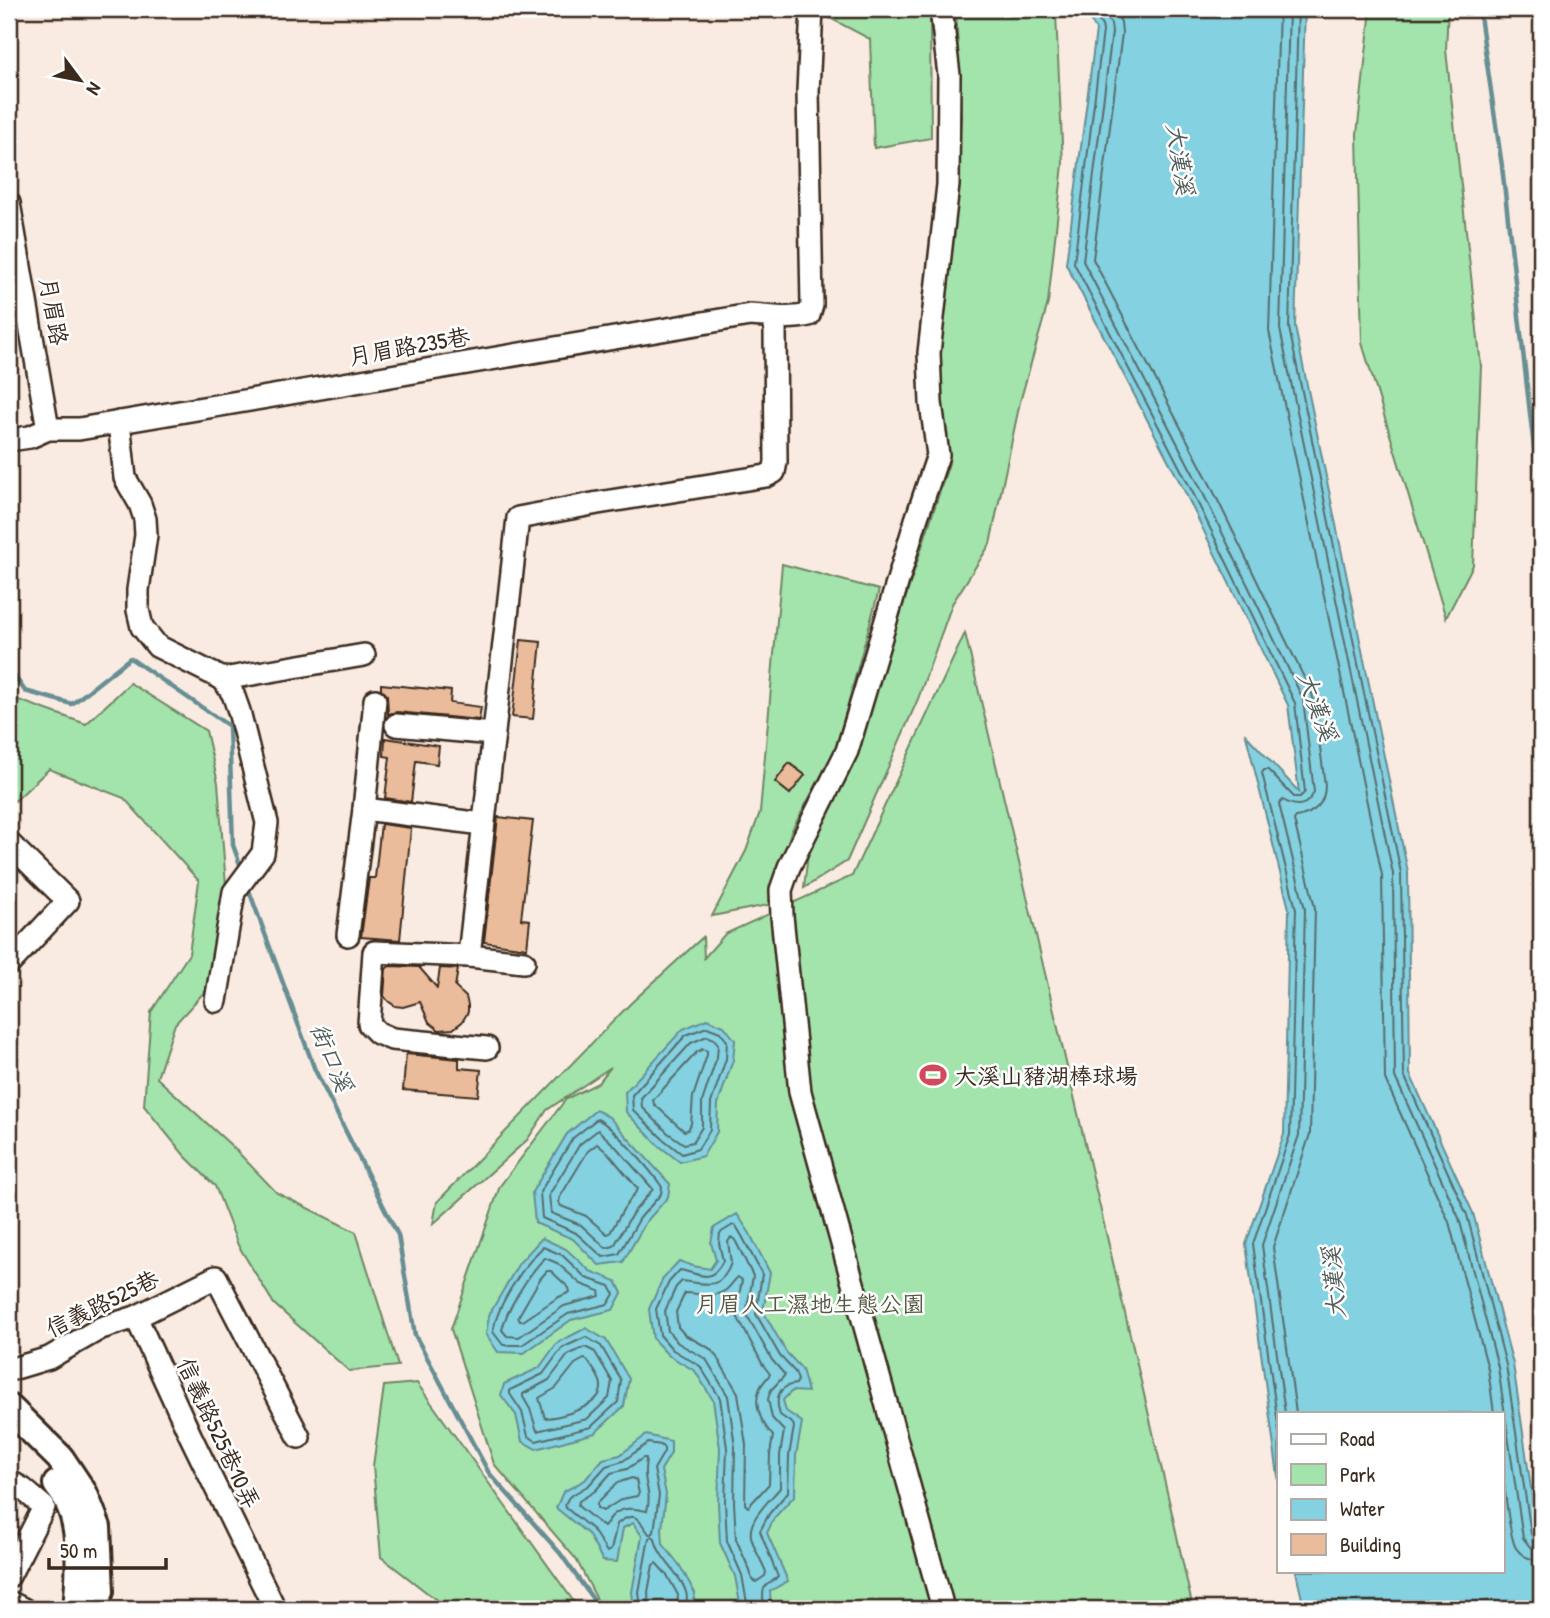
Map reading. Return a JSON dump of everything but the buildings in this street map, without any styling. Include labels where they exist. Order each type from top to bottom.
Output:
[{"type":"main road","points":[[9,1408],[61,1458],[84,1494],[97,1527],[100,1591],[94,1609]]},
{"type":"main road","points":[[9,1431],[45,1467],[69,1502],[78,1534],[80,1562],[77,1609]]},
{"type":"street","points":[[469,956],[518,518],[765,476],[774,472],[775,326],[779,319],[809,315],[812,305],[808,91],[812,9]]},
{"type":"street","points":[[941,9],[949,75],[948,185],[929,354],[931,403],[938,455],[847,751],[789,867],[781,890],[800,1092],[941,1601],[941,1609]]},
{"type":"street","name":"月眉路","points":[[9,203],[48,429]]},
{"type":"street","name":"月眉路235巷","points":[[9,440],[30,437],[48,429],[79,429],[750,315],[779,319]]},
{"type":"street","points":[[120,422],[125,478],[145,519],[146,535],[138,590],[138,610],[142,627],[157,646],[223,679],[233,694],[267,823],[263,853],[234,892],[215,1001]]},
{"type":"street","points":[[223,679],[364,655]]},
{"type":"street","points":[[348,935],[375,700]]},
{"type":"street","points":[[396,725],[493,734]]},
{"type":"street","points":[[364,809],[483,824]]},
{"type":"street","points":[[9,843],[68,901],[9,964]]},
{"type":"street","points":[[487,1048],[392,1039],[378,1033],[369,1024],[374,952],[469,956],[524,962]]},
{"type":"street","name":"信義路525巷","points":[[9,1370],[49,1358],[101,1328],[136,1317],[216,1277],[299,1437]]},
{"type":"street","name":"信義路525巷10弄","points":[[136,1317],[275,1609]]},
{"type":"street","points":[[9,1482],[23,1489],[44,1507],[9,1576]]},
{"type":"street","points":[[9,1602],[23,1609]]},
{"type":"green space","points":[[828,9],[927,9],[930,17],[931,138],[874,148],[870,39],[826,16]]},
{"type":"green space","points":[[956,9],[1049,9],[1056,14],[1063,164],[1048,303],[1020,402],[990,544],[952,604],[918,699],[847,861],[804,888],[808,854],[849,773],[949,463],[936,370],[945,309],[961,117]]},
{"type":"green space","points":[[1371,9],[1448,9],[1446,50],[1481,366],[1473,565],[1446,618],[1362,343],[1357,134]]},
{"type":"green space","points":[[782,564],[879,590],[836,748],[791,832],[768,905],[712,916],[746,851],[760,812]]},
{"type":"green space","name":"月眉人工濕地生態公園","points":[[965,633],[1193,1609],[602,1609],[576,1559],[494,1464],[451,1329],[500,1186],[566,1099],[598,1083],[611,1067],[547,1110],[527,1140],[433,1224],[437,1202],[632,1002],[703,937],[704,958],[725,934],[852,876]]},
{"type":"green space","points":[[130,683],[206,731],[218,783],[226,885],[208,988],[175,1024],[157,1078],[233,1147],[277,1193],[356,1232],[398,1366],[349,1371],[274,1304],[238,1245],[215,1186],[184,1155],[144,1106],[151,1012],[189,954],[199,881],[124,798],[49,769],[15,801],[9,794],[9,693],[13,698],[86,724]]},
{"type":"green space","points":[[417,1383],[579,1609],[448,1609],[381,1557],[373,1466],[384,1386]]},
{"type":"water","name":"大漢溪","points":[[1084,9],[1305,9],[1295,327],[1408,872],[1410,1074],[1473,1213],[1513,1364],[1541,1557],[1541,1609],[1304,1609],[1296,1572],[1504,1572],[1504,1412],[1277,1412],[1277,1469],[1246,1244],[1284,1134],[1289,909],[1246,735],[1299,792],[1288,705],[1186,494],[1066,264],[1096,30]]},
{"type":"water","points":[[707,1019],[724,1026],[735,1040],[733,1060],[718,1104],[717,1132],[703,1156],[680,1162],[658,1145],[626,1112],[625,1092],[683,1029]]},
{"type":"water","points":[[596,1110],[609,1117],[670,1184],[668,1197],[646,1222],[623,1262],[599,1265],[573,1239],[535,1223],[532,1192],[567,1134]]},
{"type":"water","points":[[737,1214],[770,1273],[763,1311],[786,1352],[802,1369],[808,1392],[792,1391],[783,1400],[786,1411],[802,1422],[796,1456],[795,1495],[774,1518],[767,1533],[788,1581],[770,1591],[771,1608],[780,1609],[741,1609],[735,1576],[720,1543],[720,1448],[713,1400],[695,1371],[668,1355],[653,1339],[649,1309],[663,1278],[679,1261],[710,1269],[716,1260],[711,1243],[714,1228]]},
{"type":"water","points":[[542,1238],[566,1249],[590,1271],[616,1281],[622,1293],[613,1310],[571,1320],[524,1353],[498,1352],[486,1334],[489,1315],[519,1263]]},
{"type":"water","points":[[586,1328],[606,1340],[629,1379],[624,1406],[595,1433],[536,1449],[522,1441],[516,1415],[501,1395],[504,1384],[539,1368],[557,1343]]},
{"type":"water","points":[[646,1435],[671,1441],[671,1453],[661,1470],[666,1494],[663,1544],[680,1566],[695,1593],[692,1609],[634,1609],[632,1592],[642,1536],[633,1523],[623,1528],[617,1562],[603,1561],[588,1534],[556,1508],[563,1492],[585,1480],[603,1459],[620,1455]]},
{"type":"waterway","points":[[1479,9],[1502,166],[1541,503]]},
{"type":"waterway","name":"街口溪","points":[[9,668],[25,691],[72,704],[130,658],[229,726],[233,845],[242,870]]},
{"type":"waterway","name":"街口溪","points":[[247,885],[315,1070],[398,1235],[415,1335],[489,1473],[560,1553],[600,1609]]},
{"type":"place","name":"大溪山豬湖棒球場","points":[[933,1075]]}]
